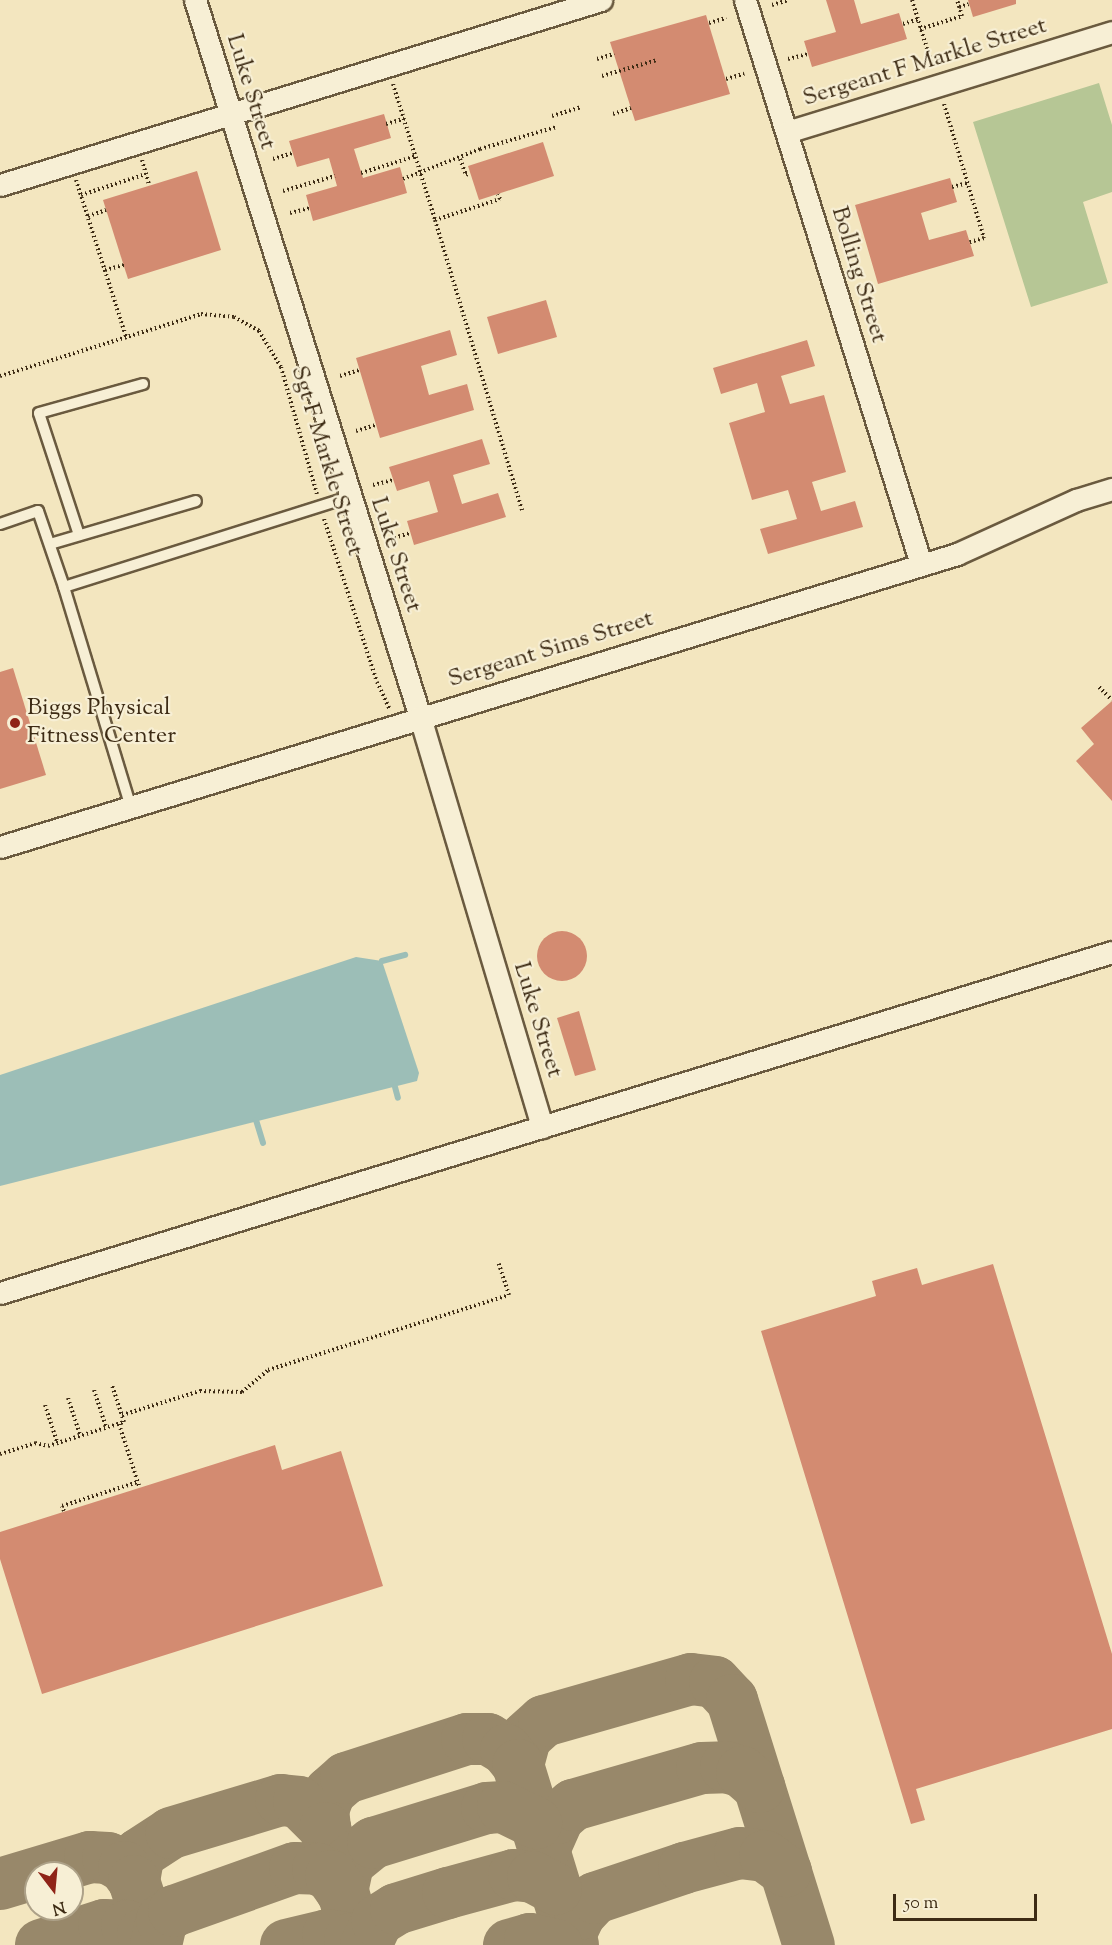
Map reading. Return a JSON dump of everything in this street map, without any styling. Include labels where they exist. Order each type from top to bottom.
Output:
[{"type":"street","name":"Luke Street","points":[[195,0],[420,717],[542,1127]]},
{"type":"street","points":[[0,185],[601,0]]},
{"type":"street","name":"Bolling Street","points":[[745,0],[921,564]]},
{"type":"street","name":"Sergeant F Markle Street","points":[[787,132],[1112,32]]},
{"type":"street","name":"Sergeant Sims Street","points":[[0,847],[921,564],[1112,489]]},
{"type":"street","points":[[0,1293],[1112,952]]},
{"type":"lane","points":[[79,536],[39,413],[143,384]]},
{"type":"lane","points":[[64,587],[350,497]]},
{"type":"lane","points":[[50,544],[196,501]]},
{"type":"lane","points":[[0,524],[39,511],[131,807]]},
{"type":"path","points":[[772,5],[788,0]]},
{"type":"path","points":[[912,0],[984,238],[970,242]]},
{"type":"path","points":[[921,29],[962,16],[957,0]]},
{"type":"path","points":[[959,7],[969,4]]},
{"type":"path","points":[[709,23],[726,18]]},
{"type":"path","points":[[903,24],[918,19]]},
{"type":"path","points":[[597,59],[614,54]]},
{"type":"path","points":[[788,60],[808,54]]},
{"type":"path","points":[[602,76],[657,60]]},
{"type":"path","points":[[387,66],[522,510]]},
{"type":"path","points":[[726,79],[744,74]]},
{"type":"path","points":[[552,116],[581,107]]},
{"type":"path","points":[[613,114],[632,108]]},
{"type":"path","points":[[386,124],[404,119]]},
{"type":"path","points":[[403,179],[556,127]]},
{"type":"path","points":[[136,143],[149,185]]},
{"type":"path","points":[[273,159],[293,153]]},
{"type":"path","points":[[361,173],[416,156]]},
{"type":"path","points":[[460,159],[466,175],[470,173]]},
{"type":"path","points":[[71,164],[126,337]]},
{"type":"path","points":[[81,195],[146,174]]},
{"type":"path","points":[[283,190],[334,176]]},
{"type":"path","points":[[952,187],[967,183]]},
{"type":"path","points":[[435,220],[500,200],[498,194]]},
{"type":"path","points":[[290,213],[310,208]]},
{"type":"path","points":[[88,216],[106,210]]},
{"type":"path","points":[[105,270],[121,266]]},
{"type":"path","name":"Sgt F Markle Street","points":[[0,376],[201,314],[234,317],[259,331],[281,367],[320,506],[376,682],[394,725]]},
{"type":"path","points":[[340,376],[360,370]]},
{"type":"path","points":[[356,430],[376,425]]},
{"type":"path","points":[[373,485],[393,480]]},
{"type":"path","points":[[390,539],[411,533]]},
{"type":"path","points":[[1099,687],[1112,700]]},
{"type":"path","points":[[122,1415],[200,1391],[242,1392],[268,1370],[509,1295],[499,1264]]},
{"type":"path","points":[[0,1454],[35,1443],[57,1443],[124,1422],[112,1384]]},
{"type":"path","points":[[94,1390],[106,1428]]},
{"type":"path","points":[[68,1398],[80,1436]]},
{"type":"path","points":[[45,1405],[57,1443]]},
{"type":"path","points":[[64,1511],[62,1506],[114,1489],[139,1484],[119,1424]]},
{"type":"path","points":[[114,1489],[116,1495]]},
{"type":"path","points":[[89,1497],[91,1503]]},
{"type":"path","points":[[79,1500],[81,1506]]},
{"type":"green space","points":[[1099,83],[1112,125],[1112,192],[1083,202],[1108,283],[1031,307],[973,122]]},
{"type":"water","points":[[356,957],[382,961],[419,1073],[417,1081],[0,1186],[0,1075]]},
{"type":"building","points":[[826,0],[854,0],[861,24],[899,13],[907,39],[812,67],[804,41],[836,32]]},
{"type":"building","points":[[968,0],[1016,0],[1016,4],[973,17]]},
{"type":"building","points":[[706,15],[730,94],[635,121],[610,42]]},
{"type":"building","points":[[384,114],[391,138],[354,149],[363,178],[400,167],[407,193],[313,221],[306,195],[337,186],[329,158],[297,167],[289,141]]},
{"type":"building","points":[[543,142],[554,176],[479,200],[468,166]]},
{"type":"building","points":[[197,171],[221,250],[128,279],[103,200]]},
{"type":"building","points":[[950,178],[957,202],[921,213],[929,240],[966,230],[974,256],[878,284],[855,205]]},
{"type":"building","points":[[546,300],[557,337],[498,354],[487,317]]},
{"type":"building","points":[[450,330],[457,355],[421,366],[429,395],[467,384],[474,410],[380,438],[356,358]]},
{"type":"building","points":[[807,340],[815,366],[781,376],[790,404],[824,395],[846,472],[812,482],[821,511],[855,501],[863,527],[768,554],[760,529],[797,519],[788,490],[752,500],[729,423],[765,412],[757,383],[721,394],[713,368]]},
{"type":"building","points":[[482,439],[490,464],[453,475],[462,504],[498,493],[506,517],[414,545],[407,521],[438,512],[429,481],[397,491],[389,467]]},
{"type":"building","name":"Biggs Physical Fitness Center","points":[[13,668],[46,775],[0,789],[0,672]]},
{"type":"building","points":[[1112,701],[1112,801],[1076,761],[1094,744],[1081,728]]},
{"type":"building","points":[[557,931],[567,931],[580,938],[587,951],[587,961],[580,974],[567,981],[557,981],[548,977],[541,970],[537,961],[537,951],[541,942],[548,935]]},
{"type":"building","points":[[579,1011],[596,1070],[575,1076],[557,1018]]},
{"type":"building","points":[[993,1264],[1112,1654],[1112,1729],[916,1789],[925,1820],[911,1824],[761,1331],[876,1296],[872,1281],[917,1268],[922,1285]]},
{"type":"building","points":[[275,1445],[282,1470],[341,1451],[383,1586],[42,1694],[0,1559],[0,1532]]},
{"type":"waterway","points":[[382,961],[405,955]]},
{"type":"waterway","points":[[395,1087],[398,1098]]},
{"type":"waterway","points":[[256,1120],[263,1143]]},
{"type":"taxiway","points":[[518,1765],[525,1738],[544,1721],[691,1679],[715,1682],[732,1700],[809,1945]]},
{"type":"taxiway","points":[[325,1828],[323,1810],[330,1792],[346,1778],[467,1739],[488,1739],[506,1750],[518,1765],[573,1945]]},
{"type":"taxiway","points":[[544,1850],[558,1818],[573,1805],[702,1768],[726,1767],[742,1772],[759,1787]]},
{"type":"taxiway","points":[[134,1881],[139,1854],[171,1833],[281,1800],[299,1802],[325,1828],[358,1945]]},
{"type":"taxiway","points":[[342,1892],[348,1863],[373,1843],[487,1808],[503,1807],[536,1823]]},
{"type":"taxiway","points":[[570,1935],[580,1914],[595,1898],[684,1868],[740,1853],[765,1856],[786,1871]]},
{"type":"taxiway","points":[[0,1884],[90,1857],[108,1858],[124,1867],[134,1881],[143,1909]]},
{"type":"taxiway","points":[[156,1945],[162,1920],[174,1911],[295,1868],[318,1869],[331,1876],[342,1892]]},
{"type":"taxiway","points":[[366,1945],[377,1921],[396,1909],[448,1893],[514,1875],[533,1877],[556,1889]]},
{"type":"taxiway","points":[[41,1945],[104,1925],[127,1926],[143,1934],[153,1945]]},
{"type":"taxiway","points":[[286,1945],[328,1935],[350,1939],[354,1945]]},
{"type":"taxiway","points":[[509,1945],[530,1939],[556,1945]]},
{"type":"place","name":"Biggs Physical Fitness Center","points":[[15,723]]}]
